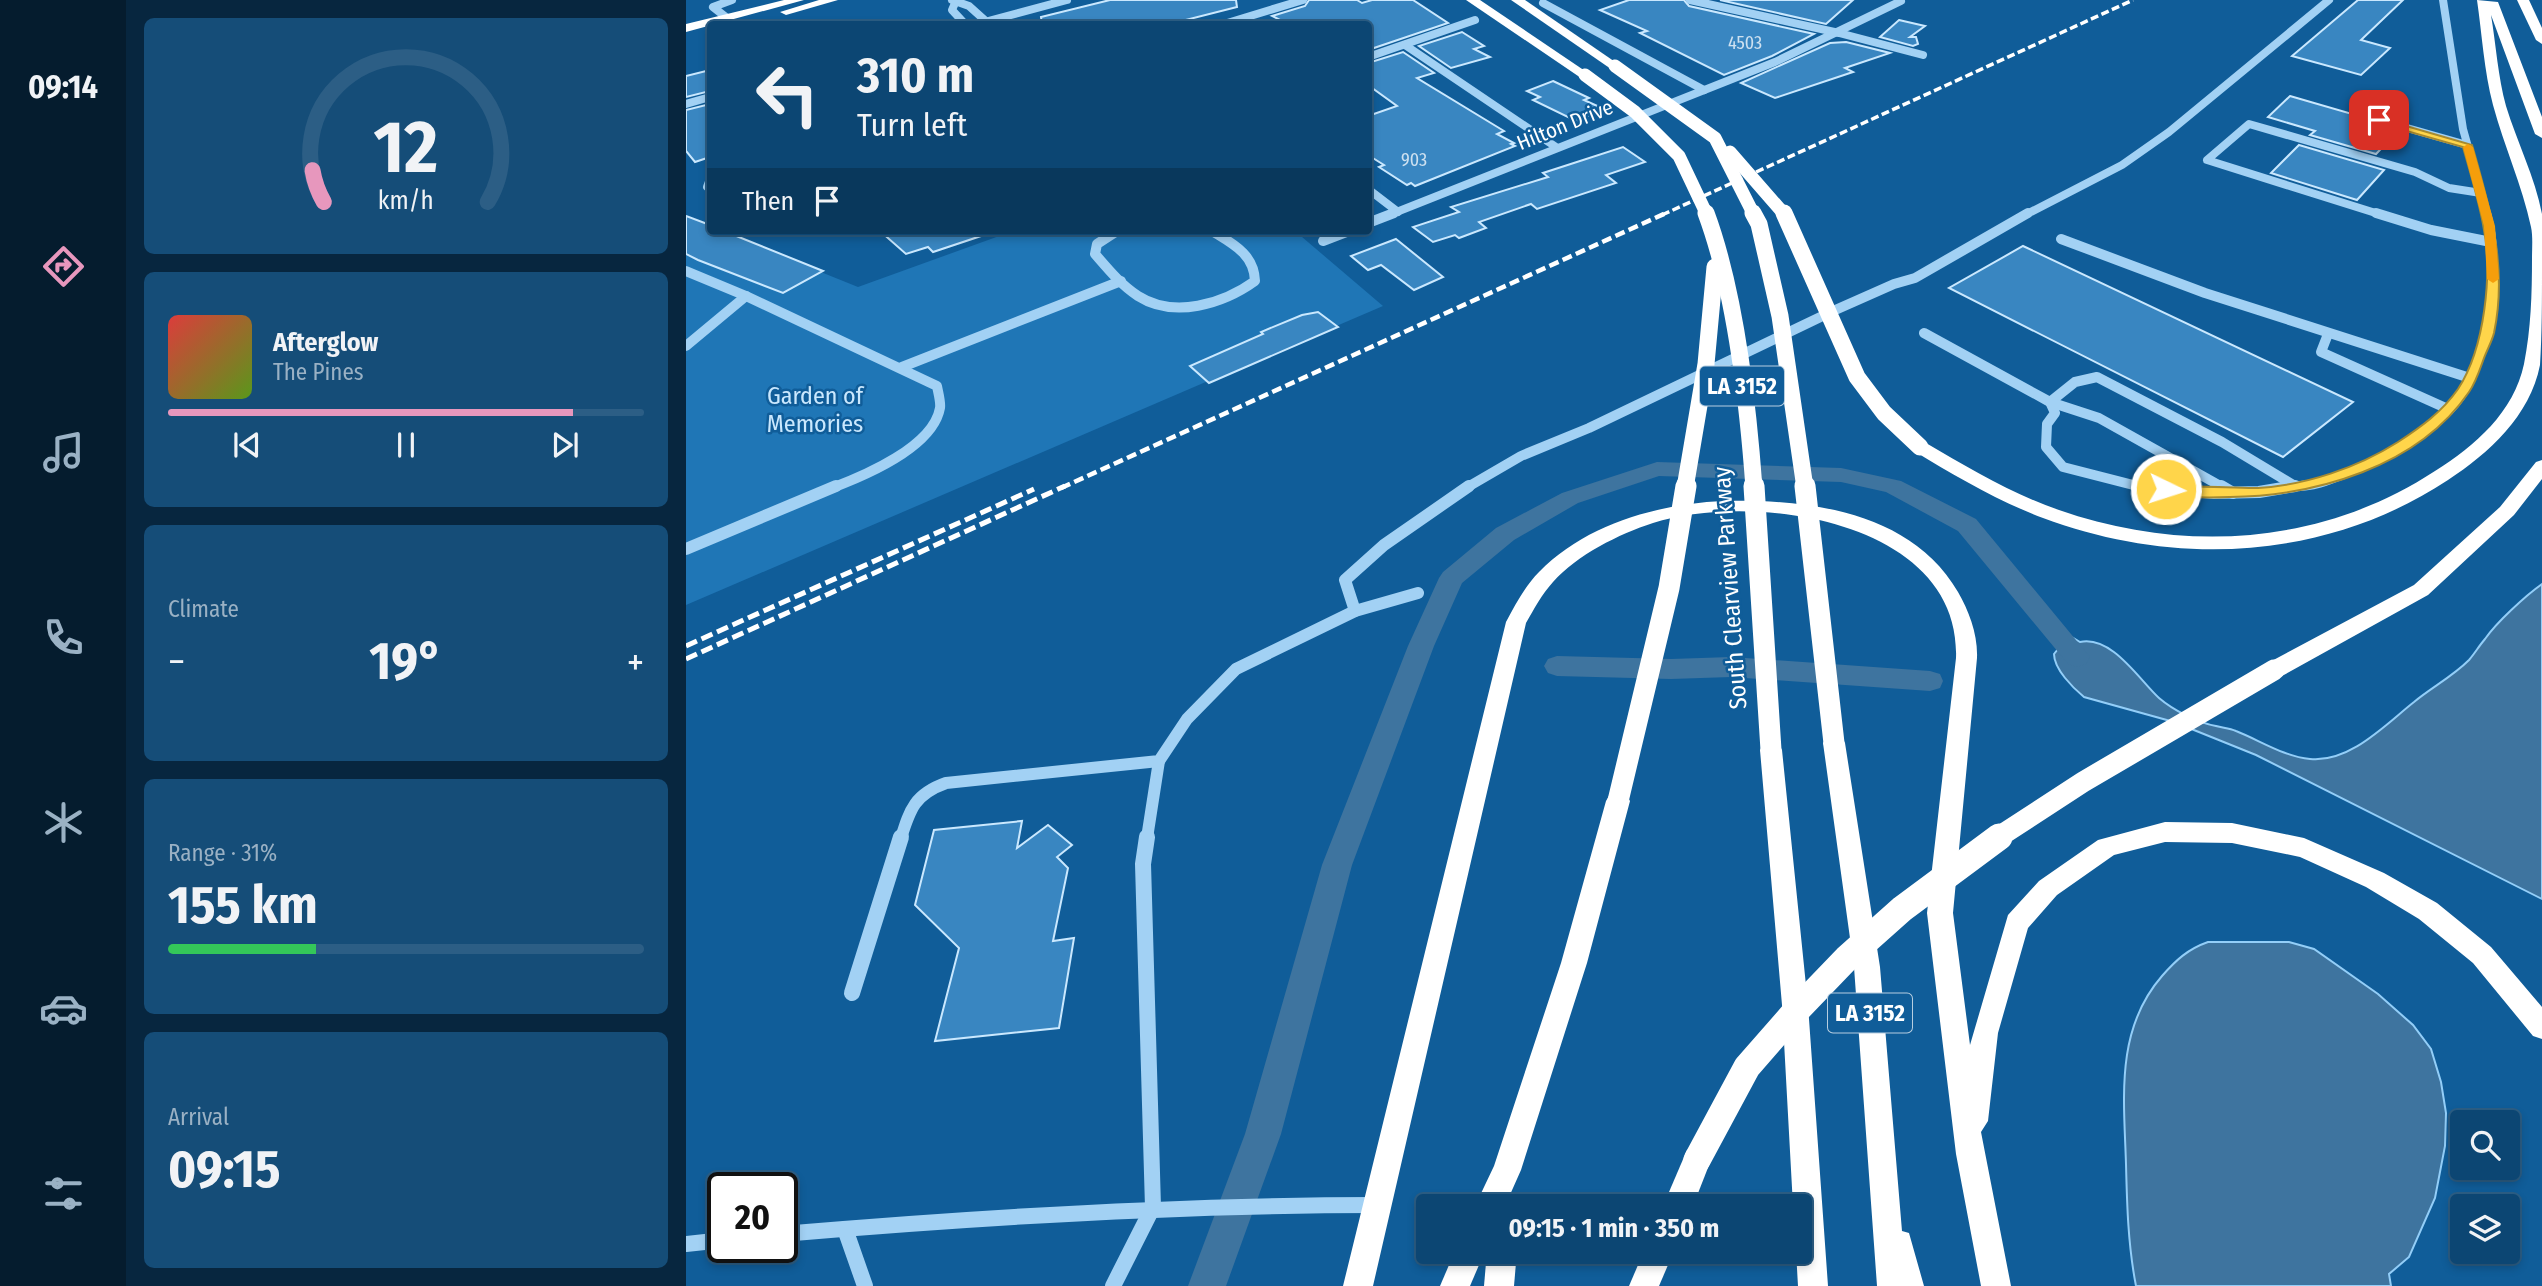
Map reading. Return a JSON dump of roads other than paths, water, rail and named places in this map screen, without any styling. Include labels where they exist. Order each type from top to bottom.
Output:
[{"type":"highway","points":[[732,21],[779,2],[798,0]]},
{"type":"highway","points":[[732,21],[832,0]]},
{"type":"highway","name":"South Clearview Parkway","points":[[1472,0],[1635,111],[1679,156],[1707,214],[1717,244],[1737,345],[1752,463],[1771,750],[1795,1005],[1813,1286]]},
{"type":"highway","name":"LA 3152","points":[[1517,0],[1715,138],[1759,224],[1780,316],[1802,467],[1834,743],[1867,967],[1882,1191],[1892,1286]]},
{"type":"highway","points":[[1715,138],[1784,213],[1857,377],[1884,413],[1920,447],[1978,482],[2053,514],[2126,534],[2195,544],[2259,543],[2310,536],[2356,521],[2413,495],[2469,459],[2508,417],[2527,386],[2539,341],[2541,233],[2499,103],[2483,0]]},
{"type":"highway","points":[[2491,0],[2542,134]]},
{"type":"highway","points":[[2523,0],[2542,40]]},
{"type":"highway","points":[[686,28],[707,25]]},
{"type":"highway","points":[[686,38],[707,32]]},
{"type":"highway","points":[[1496,1194],[1507,1170],[1574,963],[1618,801],[1669,588],[1706,364],[1717,244]]},
{"type":"highway","points":[[1683,1194],[1697,1160],[1748,1066],[1823,981],[1906,905],[2010,829],[2084,780],[2274,670],[2421,590],[2507,511],[2542,466]]},
{"type":"highway","points":[[1358,1286],[1516,622],[1548,575],[1584,548],[1638,521],[1713,506],[1790,507],[1852,519],[1907,546],[1934,570],[1960,614],[1967,646],[1965,682],[1940,912],[1970,1154],[1996,1286]]},
{"type":"highway","points":[[1970,1154],[1985,1033],[2017,923],[2048,888],[2106,847],[2165,832],[2232,834],[2304,848],[2375,880],[2428,911],[2482,954],[2542,1027]]},
{"type":"highway","points":[[1505,1194],[1507,1170]]},
{"type":"highway","points":[[1882,1191],[1909,1286]]},
{"type":"highway","points":[[1455,1286],[1464,1264]]},
{"type":"highway","points":[[1499,1286],[1501,1264]]},
{"type":"highway","points":[[1644,1286],[1653,1264]]},
{"type":"street","points":[[732,21],[713,7],[733,0]]},
{"type":"street","points":[[995,21],[1067,0]]},
{"type":"street","points":[[1234,21],[1303,0]]},
{"type":"street","points":[[1690,0],[1839,33],[1923,55]]},
{"type":"street","points":[[1354,611],[1345,580],[1384,545],[1447,499],[1521,456],[1589,428],[1833,311],[1894,284],[1915,278],[2033,210],[2122,165],[2169,132],[2329,0]]},
{"type":"street","points":[[1924,333],[2050,402],[2055,413],[2047,424],[2046,447],[2063,467],[2141,488],[2259,492],[2323,482],[2385,456],[2435,423],[2465,390],[2487,334],[2493,281],[2490,226],[2467,145],[2443,0]]},
{"type":"street","points":[[962,21],[952,10],[954,1],[969,6],[986,21]]},
{"type":"street","name":"Hilton Drive","points":[[1372,222],[1775,62],[1900,1]]},
{"type":"street","points":[[1547,2],[1704,90]]},
{"type":"street","points":[[1372,56],[1475,20]]},
{"type":"street","points":[[1405,45],[1556,147]]},
{"type":"street","points":[[686,104],[707,98]]},
{"type":"street","points":[[2379,120],[2467,145]]},
{"type":"street","points":[[2480,193],[2449,188],[2415,172],[2249,124],[2207,160],[2421,227],[2491,243]]},
{"type":"street","points":[[1372,192],[1398,212]]},
{"type":"street","points":[[1111,235],[1097,244],[1094,254],[1147,302],[1177,307],[1210,303],[1247,288],[1255,281],[1256,267],[1250,256],[1218,235]]},
{"type":"street","points":[[1323,241],[1339,235]]},
{"type":"street","points":[[2061,239],[2205,293],[2470,378]]},
{"type":"street","points":[[686,271],[902,367],[937,386],[941,395],[940,411],[932,428],[886,465],[686,549]]},
{"type":"street","points":[[902,367],[1121,281]]},
{"type":"street","points":[[686,346],[746,296]]},
{"type":"street","points":[[2328,334],[2321,352],[2448,409]]},
{"type":"street","points":[[2050,402],[2075,382],[2097,377],[2222,442],[2295,486]]},
{"type":"street","points":[[1113,1286],[1153,1207],[1143,864],[1158,761],[1187,719],[1236,668],[1354,611],[1418,593]]},
{"type":"street","points":[[852,993],[910,809],[929,789],[946,783],[1158,761]]},
{"type":"street","points":[[798,1232],[1153,1207],[1275,1203],[1378,1205]]},
{"type":"street","points":[[845,1228],[865,1286]]},
{"type":"street","points":[[686,1244],[707,1242]]},
{"type":"lane","points":[[2050,402],[2099,418],[2233,493]]},
{"type":"waterway","points":[[1207,1286],[1263,1134],[1337,865],[1421,646],[1452,578],[1505,534],[1570,498],[1657,469],[1841,475],[1893,486],[1967,525],[2077,657]]},
{"type":"waterway","points":[[1557,666],[1671,669],[1731,667],[1930,681]]},
{"type":"waterway","points":[[1711,672],[1712,667]]},
{"type":"waterway","points":[[1699,672],[1700,668]]},
{"type":"railway","points":[[1662,215],[2133,0]]},
{"type":"railway","points":[[1061,488],[1666,213]]},
{"type":"railway","points":[[686,659],[1065,486]]},
{"type":"railway","points":[[686,646],[1034,489]]},
{"type":"park label","name":"Garden of Memories","points":[[815,410]]}]
